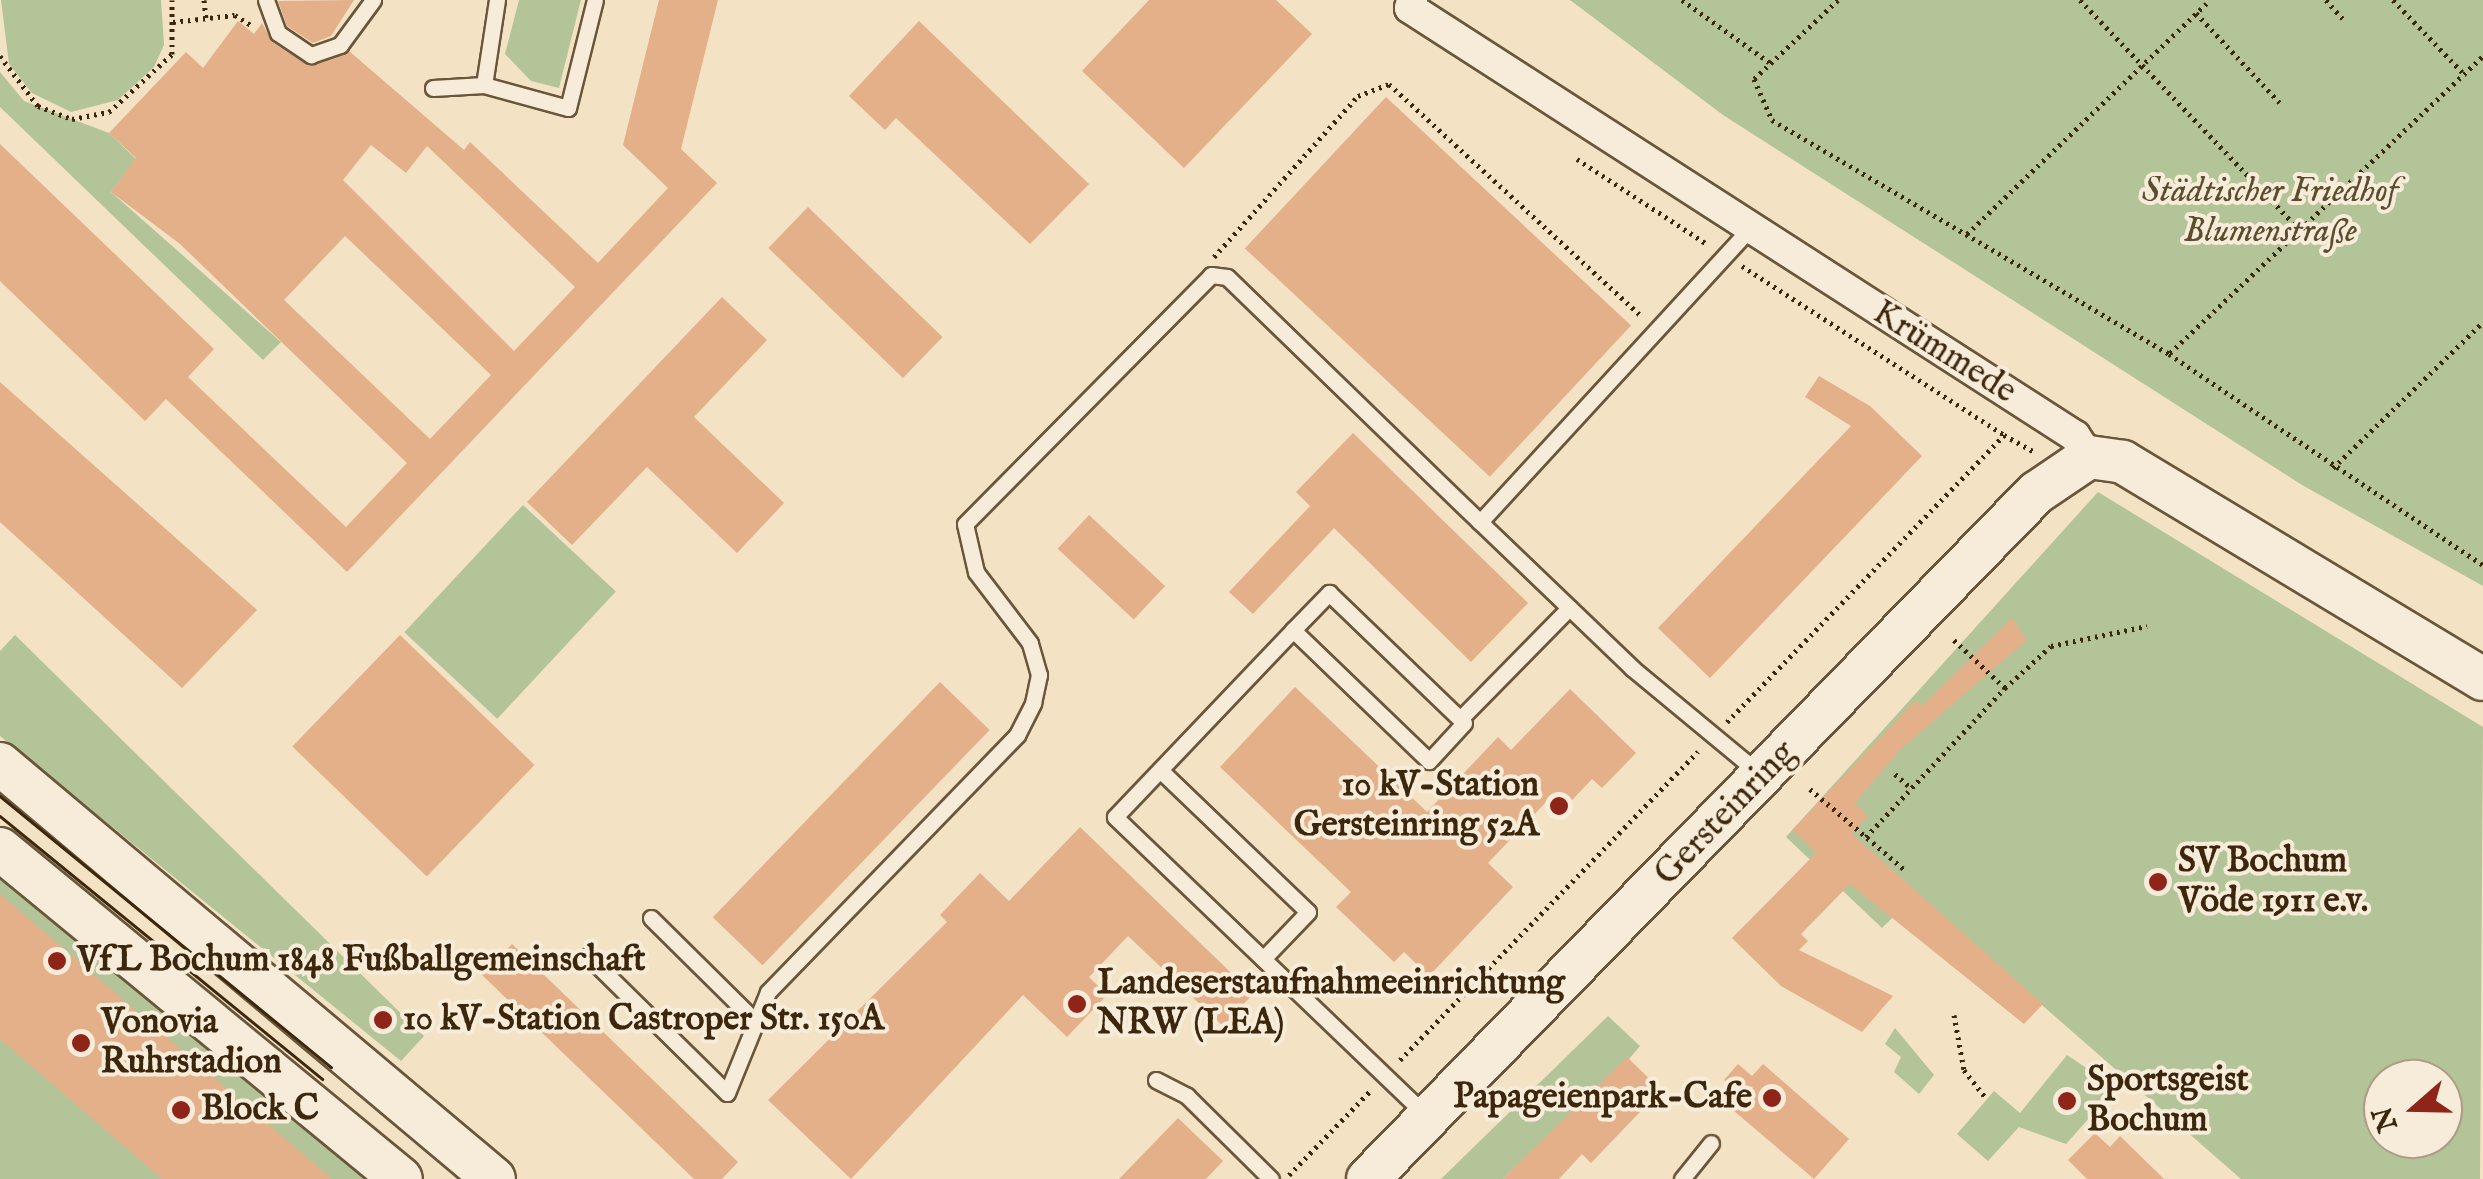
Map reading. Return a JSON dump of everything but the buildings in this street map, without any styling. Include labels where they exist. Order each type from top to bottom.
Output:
[{"type":"street","name":"Krümmede","points":[[1404,3],[2075,436],[2076,463],[2123,462],[2483,679]]},
{"type":"street","name":"Gersteinring","points":[[1371,1178],[1763,776],[2076,463]]},
{"type":"street","points":[[0,764],[494,1179]]},
{"type":"street","points":[[0,848],[401,1179]]},
{"type":"lane","points":[[266,0],[278,33],[312,55],[340,45],[373,0]]},
{"type":"lane","points":[[484,85],[497,0]]},
{"type":"lane","points":[[433,88],[484,85],[568,108],[596,0]]},
{"type":"lane","points":[[1480,522],[1750,229]]},
{"type":"lane","points":[[588,956],[727,1094],[753,1019],[768,992],[1017,735],[1033,702],[1039,675],[1030,643],[976,572],[966,524],[1211,275],[1227,277],[1569,608],[1763,776]]},
{"type":"lane","points":[[1428,1117],[1115,817],[1329,593],[1460,719]]},
{"type":"lane","points":[[1293,630],[1429,760],[1460,719],[1569,608]]},
{"type":"lane","points":[[1160,770],[1308,912],[1263,959]]},
{"type":"lane","points":[[651,918],[753,1019]]},
{"type":"lane","points":[[1156,1080],[1187,1096],[1271,1179]]},
{"type":"lane","points":[[1682,1179],[1710,1143]]},
{"type":"path","points":[[0,56],[28,100],[90,118],[127,103],[160,73],[172,54],[172,0]]},
{"type":"path","points":[[204,0],[206,18]]},
{"type":"path","points":[[1682,0],[1768,62]]},
{"type":"path","points":[[1838,0],[1754,79],[1772,120],[2169,354],[2483,566]]},
{"type":"path","points":[[2080,0],[2302,232]]},
{"type":"path","points":[[1967,234],[2210,0]]},
{"type":"path","points":[[2326,0],[2344,19]]},
{"type":"path","points":[[2393,0],[2464,74]]},
{"type":"path","points":[[2196,13],[2281,104]]},
{"type":"path","points":[[172,22],[236,15],[278,33]]},
{"type":"path","points":[[2169,354],[2302,232],[2483,56]]},
{"type":"path","points":[[1211,275],[1216,252],[1358,96],[1389,84],[1658,333]]},
{"type":"path","points":[[1576,158],[2004,435],[2076,463]]},
{"type":"path","points":[[2333,468],[2483,322]]},
{"type":"path","points":[[1285,1179],[2004,435]]},
{"type":"path","points":[[1866,837],[2005,688],[2051,646],[2147,626]]},
{"type":"path","points":[[1953,640],[2005,688]]},
{"type":"path","points":[[1895,774],[1912,788]]},
{"type":"path","points":[[1810,789],[1905,870]]},
{"type":"path","points":[[1954,1015],[1964,1070],[1988,1100]]},
{"type":"green space","points":[[1,0],[161,0],[164,45],[154,67],[118,100],[71,112],[32,93],[9,64]]},
{"type":"green space","points":[[519,0],[581,0],[559,88],[531,81],[505,54]]},
{"type":"green space","name":"Städtischer Friedhof Blumenstraße","points":[[1570,0],[2483,0],[2483,586],[2302,485],[1723,115]]},
{"type":"green space","points":[[0,72],[24,101],[109,133],[136,159],[111,192],[281,342],[263,360],[0,107]]},
{"type":"green space","name":"SV Bochum Vöde 1911 e.v.","points":[[2098,492],[2483,727],[2480,1179],[2241,1179],[1916,895],[1882,928],[1786,837]]},
{"type":"green space","points":[[523,505],[616,592],[497,719],[404,632]]},
{"type":"green space","points":[[15,635],[424,1036],[401,1061],[0,736],[0,651]]},
{"type":"green space","name":"Vonovia Ruhrstadion","points":[[0,870],[374,1179],[0,1179]]},
{"type":"green space","points":[[1608,1016],[1640,1046],[1629,1059],[1503,1179],[1441,1179]]},
{"type":"green space","points":[[1895,1028],[1934,1075],[1919,1094],[1894,1072],[1901,1057],[1885,1044]]},
{"type":"green space","name":"Sportsgeist Bochum","points":[[2067,1055],[2116,1088],[2066,1144],[2019,1127],[1988,1161],[1957,1134],[1994,1091],[2020,1113]]},
{"type":"tram line","points":[[0,796],[331,1067]]},
{"type":"tram line","points":[[0,816],[322,1079]]},
{"type":"place","name":"10 kV-Station Gersteinring 52A","points":[[1559,806]]},
{"type":"place","name":"SV Bochum Vöde 1911 e.v.","points":[[2158,882]]},
{"type":"place","name":"VfL Bochum 1848 Fußballgemeinschaft","points":[[57,961]]},
{"type":"place","name":"Landeserstaufnahmeeinrichtung NRW (LEA)","points":[[1077,1004]]},
{"type":"place","name":"10 kV-Station Castroper Str. 150A","points":[[383,1020]]},
{"type":"place","name":"Vonovia Ruhrstadion","points":[[81,1043]]},
{"type":"place","name":"Papageienpark-Cafe","points":[[1772,1098]]},
{"type":"place","name":"Sportsgeist Bochum","points":[[2067,1101]]},
{"type":"place","name":"Block C","points":[[181,1110]]}]
